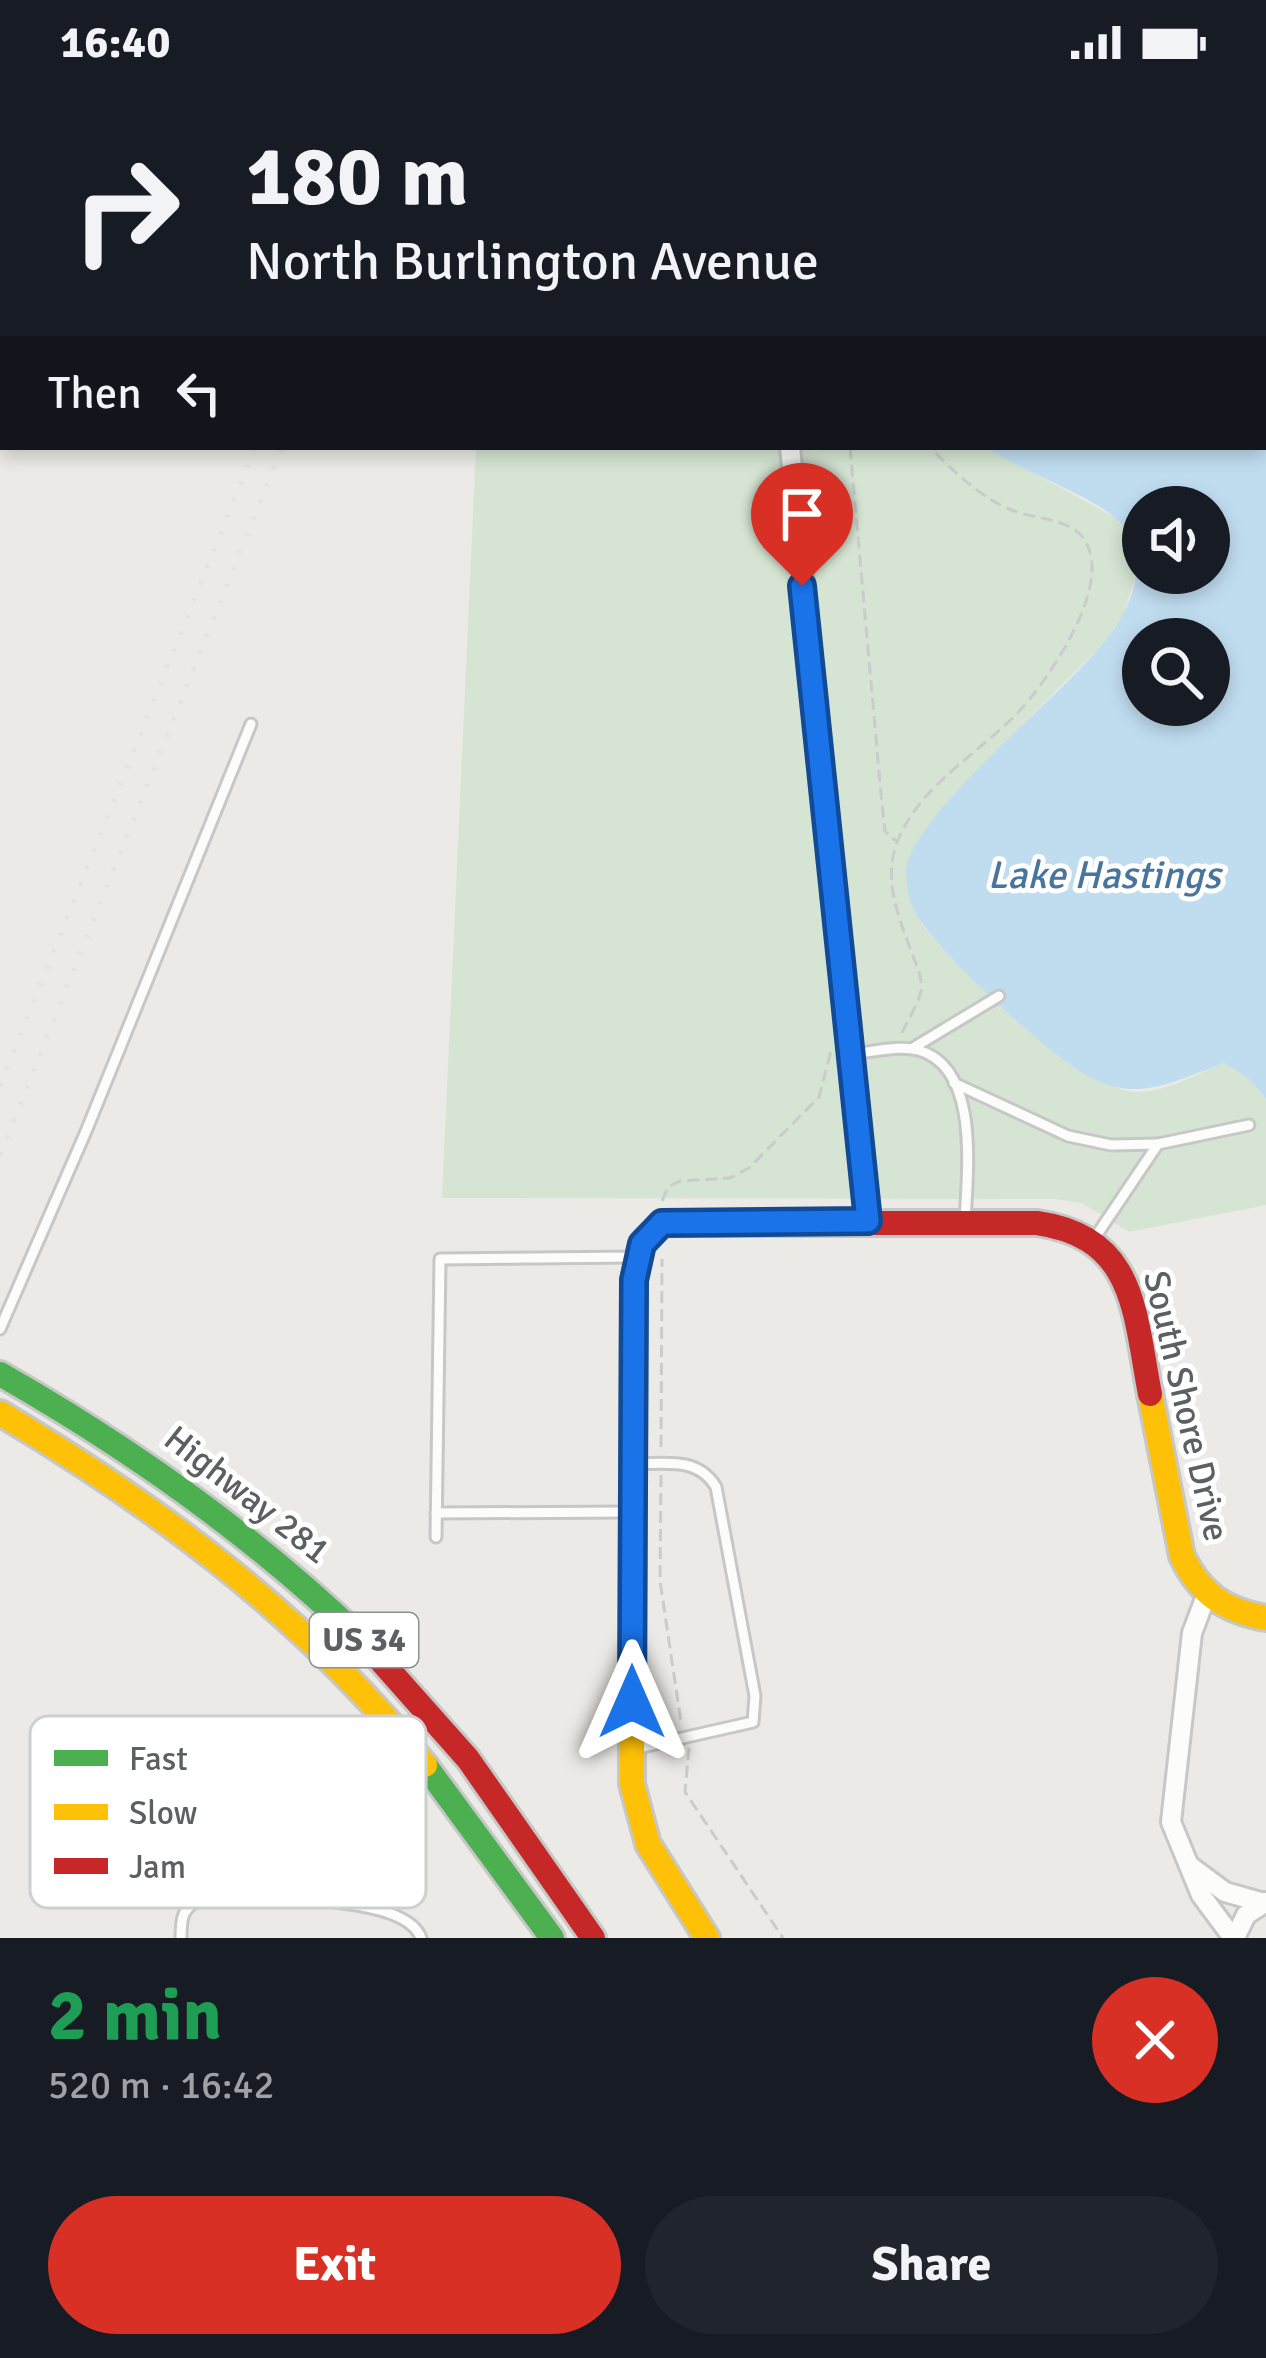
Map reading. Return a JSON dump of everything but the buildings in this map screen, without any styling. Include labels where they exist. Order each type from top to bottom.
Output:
[{"type":"main road","points":[[707,1938],[648,1844],[632,1784],[635,1266],[642,1244],[662,1223],[1061,1225],[1094,1239]]},
{"type":"main road","name":"South Shore Drive","points":[[1094,1239],[1119,1265],[1133,1305],[1182,1556],[1192,1580],[1223,1609],[1266,1618]]},
{"type":"main road","name":"Highway 281","points":[[0,1374],[176,1480],[339,1615],[425,1706],[593,1938]]},
{"type":"main road","name":"Highway 281","points":[[0,1413],[187,1535],[285,1616],[382,1716]]},
{"type":"main road","name":"Highway 281","points":[[426,1767],[552,1938]]},
{"type":"street","points":[[790,450],[868,1221]]},
{"type":"street","points":[[1206,1595],[1192,1633],[1171,1822],[1201,1895],[1234,1938],[1246,1915],[1265,1902]]},
{"type":"street","points":[[1186,1863],[1225,1892],[1265,1902]]},
{"type":"lane","points":[[0,1329],[87,1129],[251,724]]},
{"type":"lane","points":[[913,1048],[999,996]]},
{"type":"lane","points":[[851,1049],[913,1048],[929,1054],[954,1083],[1067,1136],[1111,1145],[1158,1144],[1249,1125]]},
{"type":"lane","points":[[954,1083],[968,1135],[965,1222]]},
{"type":"lane","points":[[1094,1239],[1158,1144]]},
{"type":"lane","points":[[436,1537],[440,1259],[635,1266]]},
{"type":"lane","points":[[632,1464],[696,1466],[707,1472],[716,1487],[755,1696],[753,1722],[632,1749]]},
{"type":"lane","points":[[436,1513],[632,1512]]},
{"type":"lane","points":[[181,1938],[181,1916],[187,1908]]},
{"type":"lane","points":[[369,1908],[409,1921],[421,1938]]},
{"type":"path","points":[[850,450],[885,831],[897,842]]},
{"type":"path","points":[[898,1049],[921,991],[890,883],[897,842],[910,817],[939,785],[1032,697],[1075,627],[1095,574],[1082,534],[989,498],[933,450]]},
{"type":"path","points":[[782,1938],[686,1792],[689,1750],[660,1581],[661,1209],[668,1187],[680,1181],[730,1178],[749,1168],[819,1097],[830,1054],[851,1049]]},
{"type":"green space","points":[[476,450],[991,450],[1116,518],[1122,527],[1122,594],[1130,594],[1124,614],[1102,645],[986,761],[907,884],[918,917],[940,945],[1024,1024],[1087,1071],[1135,1092],[1169,1086],[1224,1063],[1249,1079],[1266,1099],[1266,1205],[1129,1232],[1082,1203],[1055,1199],[442,1198]]},
{"type":"water","name":"Lake Hastings","points":[[991,450],[1266,450],[1266,1099],[1249,1079],[1224,1063],[1139,1089],[1121,1088],[1080,1072],[955,962],[912,906],[906,870],[929,824],[1106,640],[1131,594],[1230,594],[1230,486],[1122,486],[1122,526],[1084,498]]},
{"type":"railway","points":[[0,1086],[254,450]]},
{"type":"railway","points":[[0,1155],[281,450]]},
{"type":"traffic: fast","points":[[0,1374],[191,1497],[365,1643]]},
{"type":"traffic: fast","points":[[426,1766],[552,1938]]},
{"type":"traffic: slow","points":[[1150,1394],[1182,1556],[1215,1599],[1266,1618]]},
{"type":"traffic: slow","points":[[0,1413],[118,1488],[229,1570],[331,1661],[382,1716]]},
{"type":"traffic: slow","points":[[633,1458],[632,1784],[648,1844],[707,1938]]},
{"type":"traffic: jam","points":[[633,1458],[634,1280],[642,1243],[662,1223],[1037,1223],[1070,1231],[1094,1244],[1125,1283],[1150,1394]]},
{"type":"traffic: jam","points":[[365,1643],[468,1759],[593,1938]]},
{"type":"route","points":[[632,1702],[636,1256],[662,1223],[868,1221],[802,586]]}]
